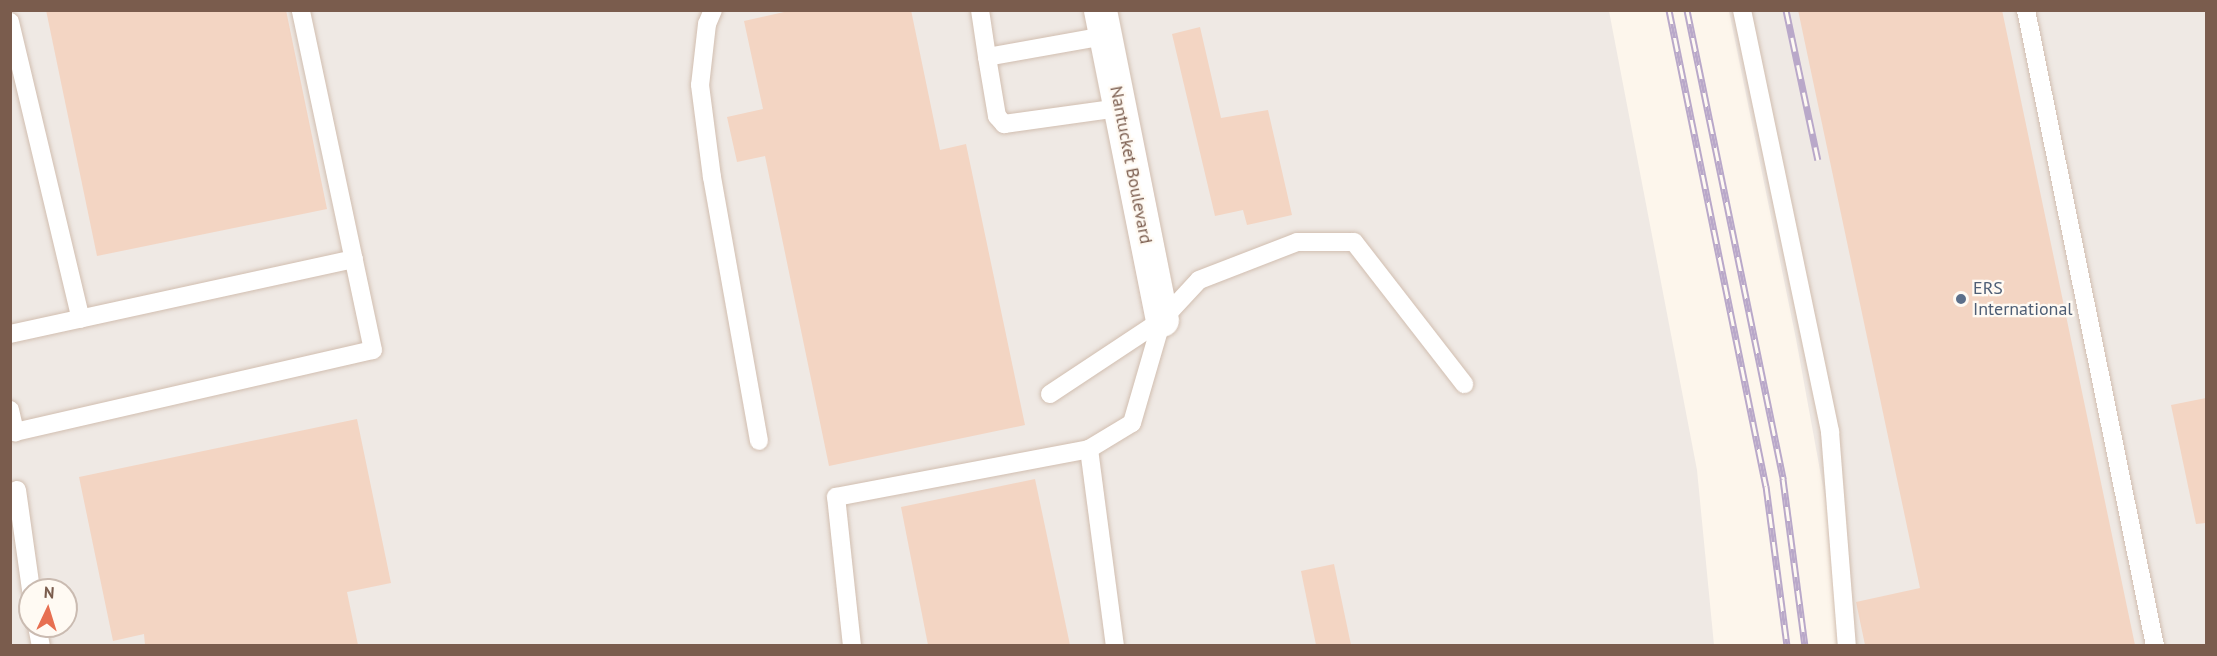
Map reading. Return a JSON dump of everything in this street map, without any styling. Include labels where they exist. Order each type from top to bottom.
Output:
[{"type":"street","name":"Nantucket Boulevard","points":[[1103,23],[1162,320]]},
{"type":"lane","points":[[10,410],[15,432],[373,350],[301,10]]},
{"type":"lane","points":[[713,10],[707,24],[700,85],[712,177],[759,441]]},
{"type":"lane","points":[[980,10],[998,116],[1004,124],[1120,108]]},
{"type":"lane","points":[[1742,10],[1830,432],[1847,645]]},
{"type":"lane","points":[[2026,10],[2155,645]]},
{"type":"lane","points":[[10,22],[81,319]]},
{"type":"lane","points":[[987,57],[1103,23]]},
{"type":"lane","points":[[1050,394],[1162,320],[1199,279],[1297,242],[1354,242],[1464,384]]},
{"type":"lane","points":[[10,334],[354,259]]},
{"type":"lane","points":[[852,645],[836,498],[1089,449],[1132,423],[1162,320]]},
{"type":"lane","points":[[1089,449],[1115,645]]},
{"type":"lane","points":[[17,490],[29,578]]},
{"type":"shaded area","points":[[10,11],[1609,11],[1697,470],[1714,645],[11,645]]},
{"type":"shaded area","points":[[1729,11],[2206,11],[2206,645],[1852,645],[1796,339]]},
{"type":"building","points":[[46,10],[286,10],[327,209],[97,256]]},
{"type":"building","points":[[793,10],[911,10],[940,150],[966,144],[1025,425],[829,466],[765,156],[737,162],[727,117],[763,109],[744,21]]},
{"type":"building","name":"ERS International","points":[[1798,10],[2002,10],[2135,645],[1865,645],[1856,602],[1920,588]]},
{"type":"building","points":[[1200,27],[1221,118],[1268,110],[1292,215],[1247,225],[1243,210],[1215,216],[1172,34]]},
{"type":"building","points":[[2206,398],[2206,523],[2196,524],[2171,405]]},
{"type":"building","points":[[357,419],[391,583],[347,592],[358,645],[145,645],[144,634],[113,641],[79,477]]},
{"type":"building","points":[[1035,479],[1070,645],[928,645],[901,507]]},
{"type":"building","points":[[1334,564],[1351,645],[1316,645],[1301,571]]},
{"type":"railway","points":[[1669,10],[1766,486],[1787,646]]},
{"type":"railway","points":[[1687,10],[1783,479],[1805,646]]},
{"type":"railway","points":[[1786,10],[1818,160]]},
{"type":"place","name":"ERS International","points":[[1961,299]]}]
